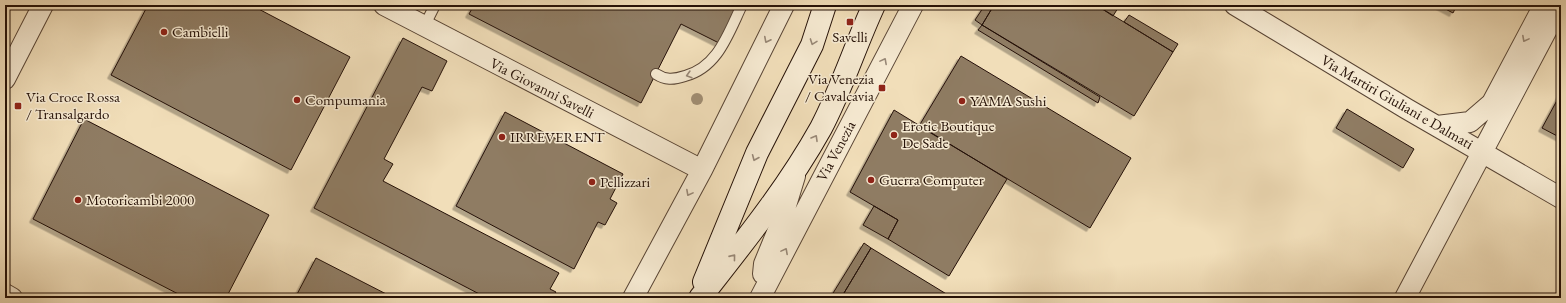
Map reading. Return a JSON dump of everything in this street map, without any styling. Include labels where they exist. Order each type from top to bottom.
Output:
[{"type":"main road","name":"Via Venezia","points":[[698,298],[757,153],[812,46],[825,5]]},
{"type":"main road","name":"Via Venezia","points":[[698,298],[757,226],[798,168],[822,126],[843,82],[874,5]]},
{"type":"street","points":[[5,79],[43,5]]},
{"type":"street","name":"Via Giovanni Savelli","points":[[384,5],[702,170]]},
{"type":"street","points":[[633,298],[702,170],[784,5]]},
{"type":"street","name":"Via Venezia","points":[[760,298],[913,5]]},
{"type":"street","name":"Via Martiri Giuliani e Dalmati","points":[[1235,5],[1561,198]]},
{"type":"street","points":[[1438,126],[1470,122],[1492,103],[1544,5]]},
{"type":"street","points":[[1404,298],[1560,5]]},
{"type":"street","name":"Via Venezia","points":[[760,298],[764,264],[780,225],[798,168]]},
{"type":"street","points":[[5,294],[12,298]]},
{"type":"lane","points":[[424,27],[435,5]]},
{"type":"lane","points":[[656,74],[664,79],[679,78],[696,73],[706,67],[721,49],[742,5]]},
{"type":"building","points":[[148,5],[251,5],[350,57],[291,170],[111,75]]},
{"type":"building","points":[[474,5],[739,5],[719,43],[681,24],[641,103],[469,14]]},
{"type":"building","points":[[985,5],[994,5],[982,25],[975,20]]},
{"type":"building","points":[[994,5],[1096,5],[1173,52],[1134,116],[982,25]]},
{"type":"building","points":[[1096,5],[1113,5],[1118,8],[1113,16]]},
{"type":"building","points":[[1438,5],[1457,5],[1453,13]]},
{"type":"building","points":[[1129,15],[1178,44],[1173,52],[1124,22]]},
{"type":"building","points":[[982,25],[1100,97],[1098,103],[978,30]]},
{"type":"building","points":[[403,38],[447,61],[432,91],[422,87],[384,159],[393,164],[383,181],[559,273],[550,289],[556,292],[552,298],[487,298],[314,208]]},
{"type":"building","points":[[961,56],[1131,158],[1090,228],[919,126]]},
{"type":"building","points":[[1561,93],[1561,138],[1542,128]]},
{"type":"building","points":[[1347,109],[1414,149],[1403,168],[1336,128]]},
{"type":"building","points":[[894,110],[1007,179],[949,276],[888,239],[898,220],[850,192]]},
{"type":"building","points":[[505,112],[623,174],[610,199],[617,203],[605,225],[598,222],[574,269],[456,206]]},
{"type":"building","points":[[84,119],[269,215],[226,298],[186,298],[33,219]]},
{"type":"building","points":[[874,206],[898,220],[888,239],[863,225]]},
{"type":"building","points":[[864,243],[871,248],[841,298],[830,298]]},
{"type":"building","points":[[871,248],[889,259],[953,298],[841,298]]},
{"type":"building","points":[[316,258],[394,298],[295,298]]},
{"type":"place","name":"Savelli","points":[[850,22]]},
{"type":"place","name":"Cambielli","points":[[164,32]]},
{"type":"place","name":"Via Venezia / Cavalcavia","points":[[882,88]]},
{"type":"place","name":"Compumania","points":[[297,100]]},
{"type":"place","name":"YAMA Sushi","points":[[962,101]]},
{"type":"place","name":"Via Croce Rossa / Transalgardo","points":[[18,106]]},
{"type":"place","name":"Erotic Boutique De Sade","points":[[894,135]]},
{"type":"place","name":"IRREVERENT","points":[[502,137]]},
{"type":"place","name":"Guerra Computer","points":[[871,180]]},
{"type":"place","name":"Pellizzari","points":[[592,182]]},
{"type":"place","name":"Motoricambi 2000","points":[[78,200]]}]
